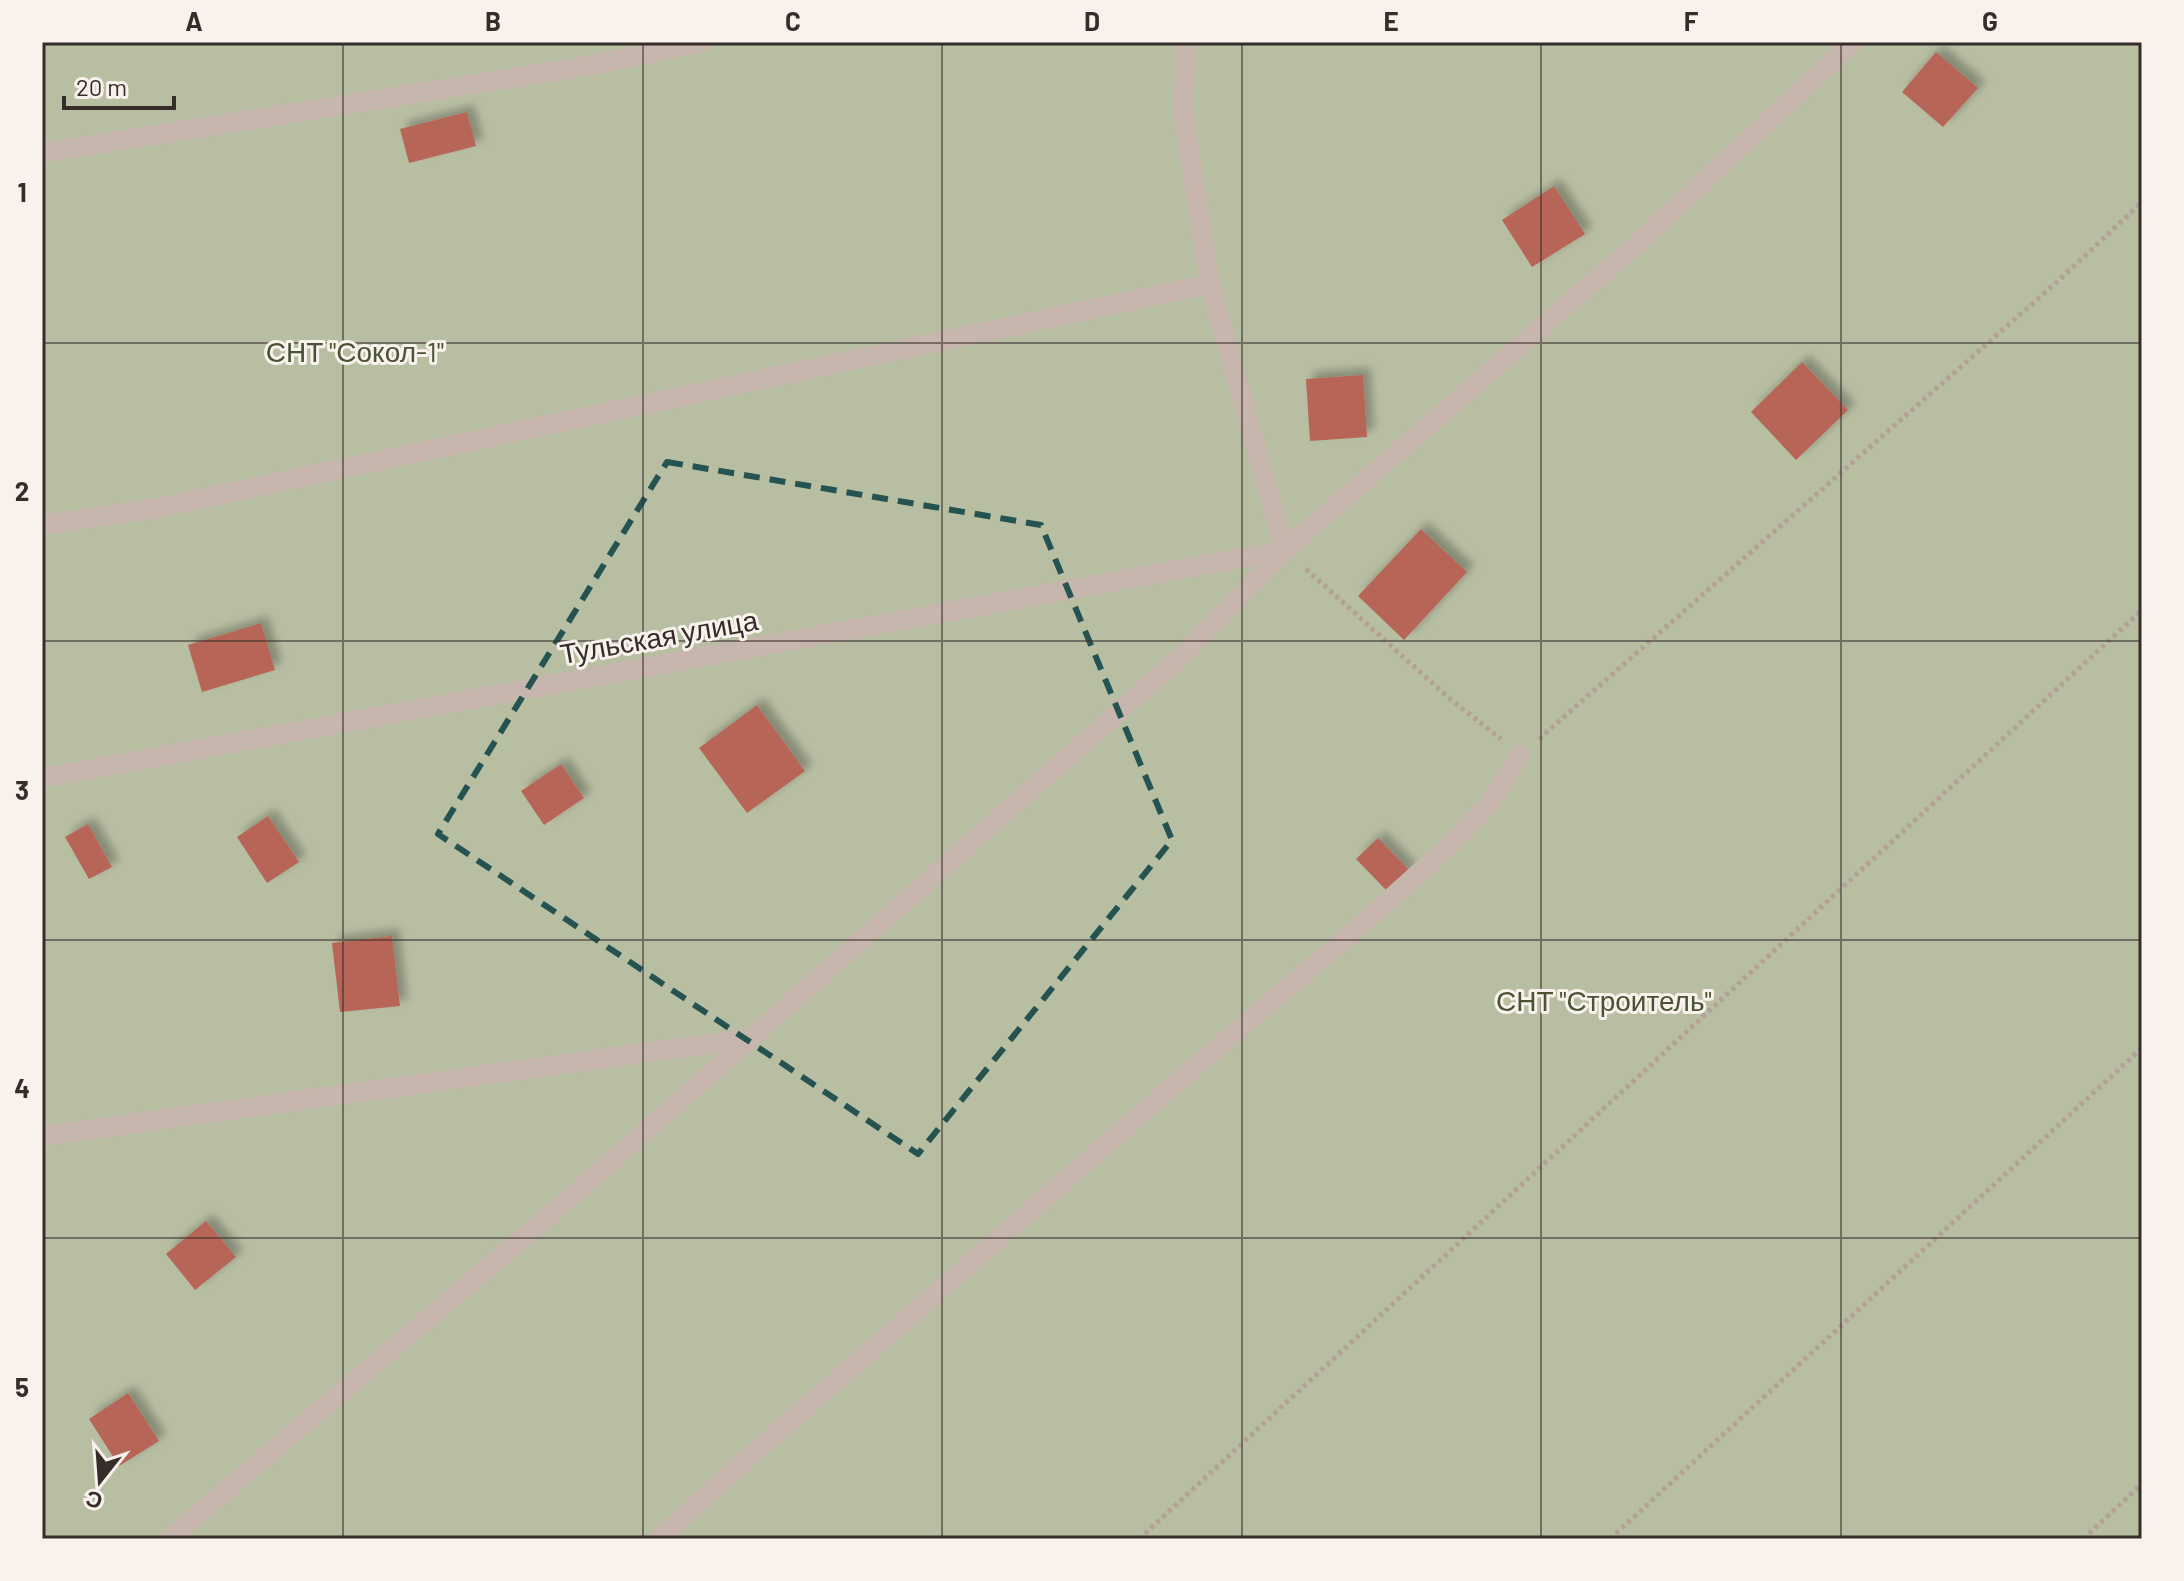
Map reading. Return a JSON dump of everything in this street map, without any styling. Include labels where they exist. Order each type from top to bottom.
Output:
[{"type":"street","points":[[42,153],[593,65],[703,42]]},
{"type":"street","points":[[169,1539],[571,1197],[1175,662],[1285,550],[1636,245],[1853,42]]},
{"type":"street","points":[[1189,43],[1183,111],[1210,284],[1285,550]]},
{"type":"street","points":[[42,525],[157,508],[1210,284]]},
{"type":"street","name":"Тульская улица","points":[[42,778],[1285,550]]},
{"type":"street","points":[[659,1539],[1448,847],[1490,803],[1520,755]]},
{"type":"street","points":[[42,1136],[751,1038]]},
{"type":"path","points":[[1285,550],[1450,699],[1520,755],[2057,282],[2142,202]]},
{"type":"path","points":[[1139,1539],[2142,610]]},
{"type":"path","points":[[1610,1539],[2142,1048]]},
{"type":"path","points":[[2083,1539],[2142,1484]]},
{"type":"highlighted area","points":[[667,462],[1041,525],[1172,840],[918,1154],[438,834]]},
{"type":"green space","name":"СНТ \"Строитель\"","points":[[42,42],[2142,42],[2142,1539],[42,1539]]},
{"type":"building","points":[[1936,52],[1978,88],[1943,127],[1902,92]]},
{"type":"building","points":[[467,112],[476,146],[409,163],[400,129]]},
{"type":"building","points":[[1554,186],[1585,234],[1532,267],[1502,220]]},
{"type":"building","points":[[1802,362],[1848,410],[1796,460],[1751,412]]},
{"type":"building","points":[[1363,375],[1367,437],[1310,441],[1306,379]]},
{"type":"building","points":[[1421,529],[1467,572],[1404,640],[1358,596]]},
{"type":"building","points":[[261,623],[275,670],[202,692],[188,645]]},
{"type":"building","points":[[757,705],[805,771],[747,813],[699,748]]},
{"type":"building","points":[[561,764],[584,798],[544,825],[521,791]]},
{"type":"building","points":[[268,816],[299,862],[267,883],[237,837]]},
{"type":"building","points":[[88,824],[112,867],[89,879],[65,837]]},
{"type":"building","points":[[1378,838],[1410,871],[1388,892],[1356,859]]},
{"type":"building","points":[[392,936],[400,1006],[340,1012],[332,943]]},
{"type":"building","points":[[206,1221],[236,1257],[195,1290],[166,1254]]},
{"type":"building","points":[[128,1393],[159,1441],[119,1466],[89,1419]]},
{"type":"park label","name":"СНТ \"Сокол-1\"","points":[[355,352]]}]
